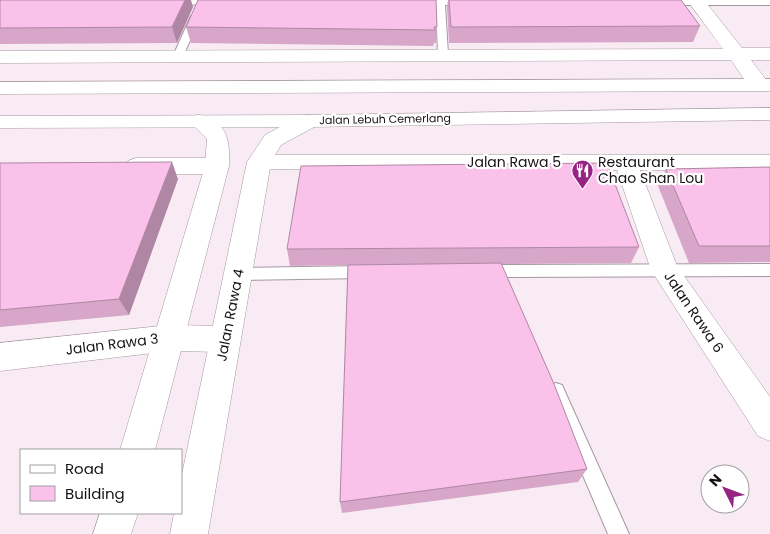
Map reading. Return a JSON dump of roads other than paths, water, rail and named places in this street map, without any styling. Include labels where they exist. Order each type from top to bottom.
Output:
[{"type":"street","points":[[696,1],[734,53],[766,81]]},
{"type":"street","points":[[0,58],[443,54],[770,54]]},
{"type":"street","points":[[0,88],[766,81]]},
{"type":"street","name":"Jalan Lebuh Cemerlang","points":[[0,122],[308,121],[770,114]]},
{"type":"street","points":[[137,449],[217,166],[219,141],[214,130],[200,121]]},
{"type":"street","name":"Jalan Rawa 4","points":[[189,534],[258,162],[273,140],[308,121]]},
{"type":"street","name":"Jalan Rawa 5","points":[[258,162],[770,163]]},
{"type":"street","name":"Jalan Rawa 6","points":[[626,162],[665,270],[766,413]]},
{"type":"street","points":[[118,166],[217,166]]},
{"type":"street","name":"Jalan Rawa 3","points":[[0,357],[170,338],[225,339]]},
{"type":"street","points":[[112,534],[119,514]]},
{"type":"lane","points":[[178,56],[202,1]]},
{"type":"lane","points":[[440,1],[443,54]]},
{"type":"lane","points":[[164,2],[232,2]]},
{"type":"lane","points":[[410,2],[480,2]]},
{"type":"lane","points":[[657,2],[770,2]]},
{"type":"lane","points":[[474,271],[770,270]]},
{"type":"lane","points":[[504,271],[512,290]]},
{"type":"lane","points":[[237,274],[385,272]]},
{"type":"lane","points":[[548,371],[619,534]]},
{"type":"place","name":"Restaurant Chao Shan Lou","points":[[582,189]]}]
